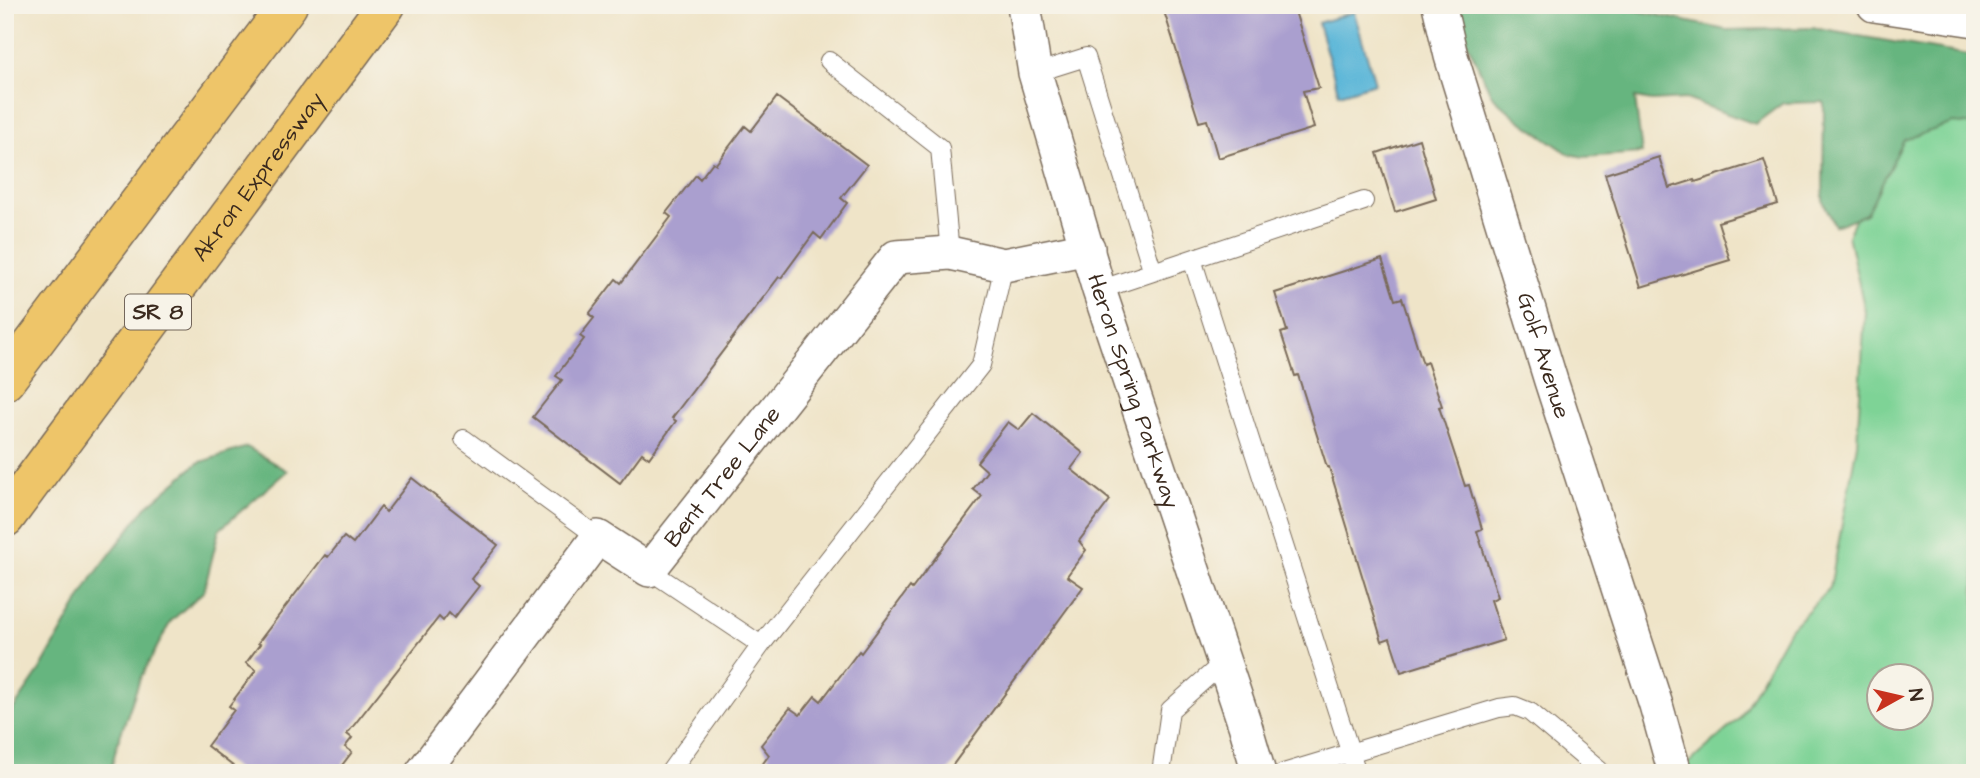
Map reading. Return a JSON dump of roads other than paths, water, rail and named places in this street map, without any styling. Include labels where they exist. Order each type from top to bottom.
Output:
[{"type":"highway","points":[[5,381],[288,5]]},
{"type":"highway","name":"Akron Expressway","points":[[5,518],[386,5]]},
{"type":"street","name":"Heron Spring Parkway","points":[[1024,5],[1035,73],[1099,290],[1245,725],[1258,773]]},
{"type":"street","name":"Golf Avenue","points":[[1439,5],[1451,56],[1547,368],[1656,705],[1675,773]]},
{"type":"street","points":[[1874,5],[1975,20]]},
{"type":"street","name":"Bent Tree Lane","points":[[598,537],[649,570],[896,257],[950,253],[1004,265],[1088,248]]},
{"type":"street","points":[[422,773],[598,537]]},
{"type":"lane","points":[[1035,73],[1086,57],[1153,272]]},
{"type":"lane","points":[[829,61],[940,148],[950,253]]},
{"type":"lane","points":[[1099,290],[1364,201]]},
{"type":"lane","points":[[1192,259],[1357,773]]},
{"type":"lane","points":[[669,773],[761,645],[981,365],[1004,265]]},
{"type":"lane","points":[[464,439],[598,537]]},
{"type":"lane","points":[[649,570],[761,645]]},
{"type":"lane","points":[[1161,773],[1170,710],[1224,662]]},
{"type":"lane","points":[[1283,773],[1499,708],[1515,706],[1530,712],[1600,771]]},
{"type":"water","points":[[1354,12],[1375,83],[1339,94],[1318,23]]}]
